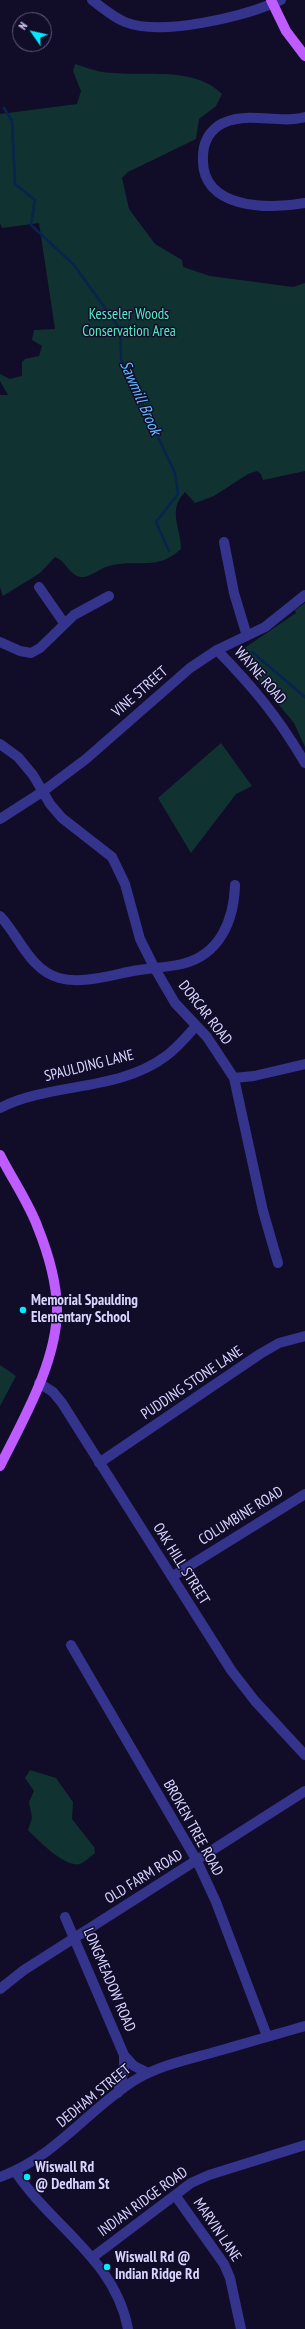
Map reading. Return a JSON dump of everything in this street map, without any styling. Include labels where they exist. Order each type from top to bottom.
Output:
[{"type":"main road","points":[[275,1],[286,32],[305,56]]},
{"type":"main road","points":[[0,1155],[38,1226],[54,1276],[57,1308],[49,1356],[39,1383],[0,1466]]},
{"type":"street","points":[[92,0],[108,13],[126,22],[138,26],[168,27],[231,17],[275,1]]},
{"type":"street","points":[[305,117],[241,118],[219,126],[204,141],[202,158],[204,177],[218,194],[242,203],[286,206],[305,203]]},
{"type":"street","points":[[224,542],[234,593],[247,636]]},
{"type":"street","points":[[39,588],[64,623]]},
{"type":"street","name":"VINE STREET","points":[[0,819],[42,792],[86,759],[190,668],[217,650],[265,627],[305,595]]},
{"type":"street","points":[[0,642],[20,651],[31,653],[40,648],[64,623],[109,596]]},
{"type":"street","name":"WAYNE ROAD","points":[[217,650],[265,701],[305,763]]},
{"type":"street","name":"DORCAR ROAD","points":[[0,744],[18,757],[33,775],[42,792],[62,818],[112,857],[118,867],[140,939],[154,967],[175,1003],[220,1055],[234,1078],[264,1210],[278,1263]]},
{"type":"street","points":[[0,916],[37,965],[60,978],[78,980],[154,967],[182,964],[205,955],[215,947],[222,937],[230,918],[234,899],[234,885]]},
{"type":"street","name":"SPAULDING LANE","points":[[0,1108],[30,1095],[103,1081],[131,1073],[165,1057],[196,1026]]},
{"type":"street","points":[[234,1078],[254,1076],[305,1064]]},
{"type":"street","name":"PUDDING STONE LANE","points":[[99,1464],[260,1354],[279,1343],[305,1336]]},
{"type":"street","name":"OAK HILL STREET","points":[[39,1383],[53,1392],[62,1403],[99,1464],[231,1670],[255,1701],[305,1755]]},
{"type":"street","name":"COLUMBINE ROAD","points":[[172,1576],[305,1494]]},
{"type":"street","name":"BROKEN TREE ROAD","points":[[71,1645],[197,1862],[219,1909],[267,2036]]},
{"type":"street","name":"OLD FARM ROAD","points":[[0,1989],[24,1970],[197,1862],[305,1791]]},
{"type":"street","name":"LONGMEADOW ROAD","points":[[65,1917],[124,2055],[134,2066],[148,2073]]},
{"type":"street","name":"DEDHAM STREET","points":[[0,2177],[15,2171],[56,2146],[118,2093],[148,2073],[178,2062],[305,2026]]},
{"type":"street","name":"LONGMEADOW ROAD","points":[[118,2093],[124,2070],[124,2055]]},
{"type":"street","name":"INDIAN RIDGE ROAD","points":[[93,2257],[175,2195],[209,2175],[305,2145]]},
{"type":"street","points":[[15,2171],[29,2189],[93,2257],[117,2294],[128,2329]]},
{"type":"street","name":"MARVIN LANE","points":[[175,2195],[224,2264],[233,2290],[241,2329]]},
{"type":"green space","name":"Kesseler Woods Conservation Area","points":[[75,64],[109,73],[171,74],[185,76],[211,85],[222,94],[216,106],[199,119],[196,139],[128,172],[122,178],[129,209],[155,244],[182,260],[183,267],[210,276],[293,287],[305,283],[305,471],[263,480],[261,474],[257,471],[248,474],[214,496],[195,503],[185,492],[180,499],[176,512],[181,549],[172,556],[163,560],[146,563],[119,564],[106,567],[88,576],[81,577],[70,571],[62,561],[55,557],[40,573],[3,596],[0,587],[0,395],[8,395],[0,381],[0,374],[10,379],[22,376],[22,362],[25,359],[39,356],[42,346],[32,340],[34,330],[55,329],[39,223],[2,228],[0,223],[0,114],[77,104],[81,91],[73,71]]},
{"type":"green space","points":[[305,603],[305,747],[294,723],[240,658],[240,651],[296,613],[295,610]]},
{"type":"green space","points":[[221,743],[252,786],[236,794],[191,853],[158,798]]},
{"type":"green space","points":[[0,1365],[16,1376],[0,1406]]},
{"type":"green space","points":[[30,1770],[56,1778],[73,1802],[72,1819],[94,1847],[95,1853],[82,1863],[74,1864],[60,1858],[28,1830],[32,1818],[29,1802],[34,1791],[25,1778]]},
{"type":"waterway","name":"Sawmill Brook","points":[[4,108],[12,121],[15,184],[35,200],[31,225],[74,265],[120,329],[121,359],[175,473],[178,494],[156,522],[169,551]]},
{"type":"waterway","name":"Sawmill Brook","points":[[252,652],[305,697]]},
{"type":"place","name":"Memorial Spaulding Elementary School","points":[[23,1310]]},
{"type":"place","name":"Wiswall Rd @ Dedham St","points":[[27,2177]]},
{"type":"place","name":"Wiswall Rd @ Indian Ridge Rd","points":[[107,2267]]}]
